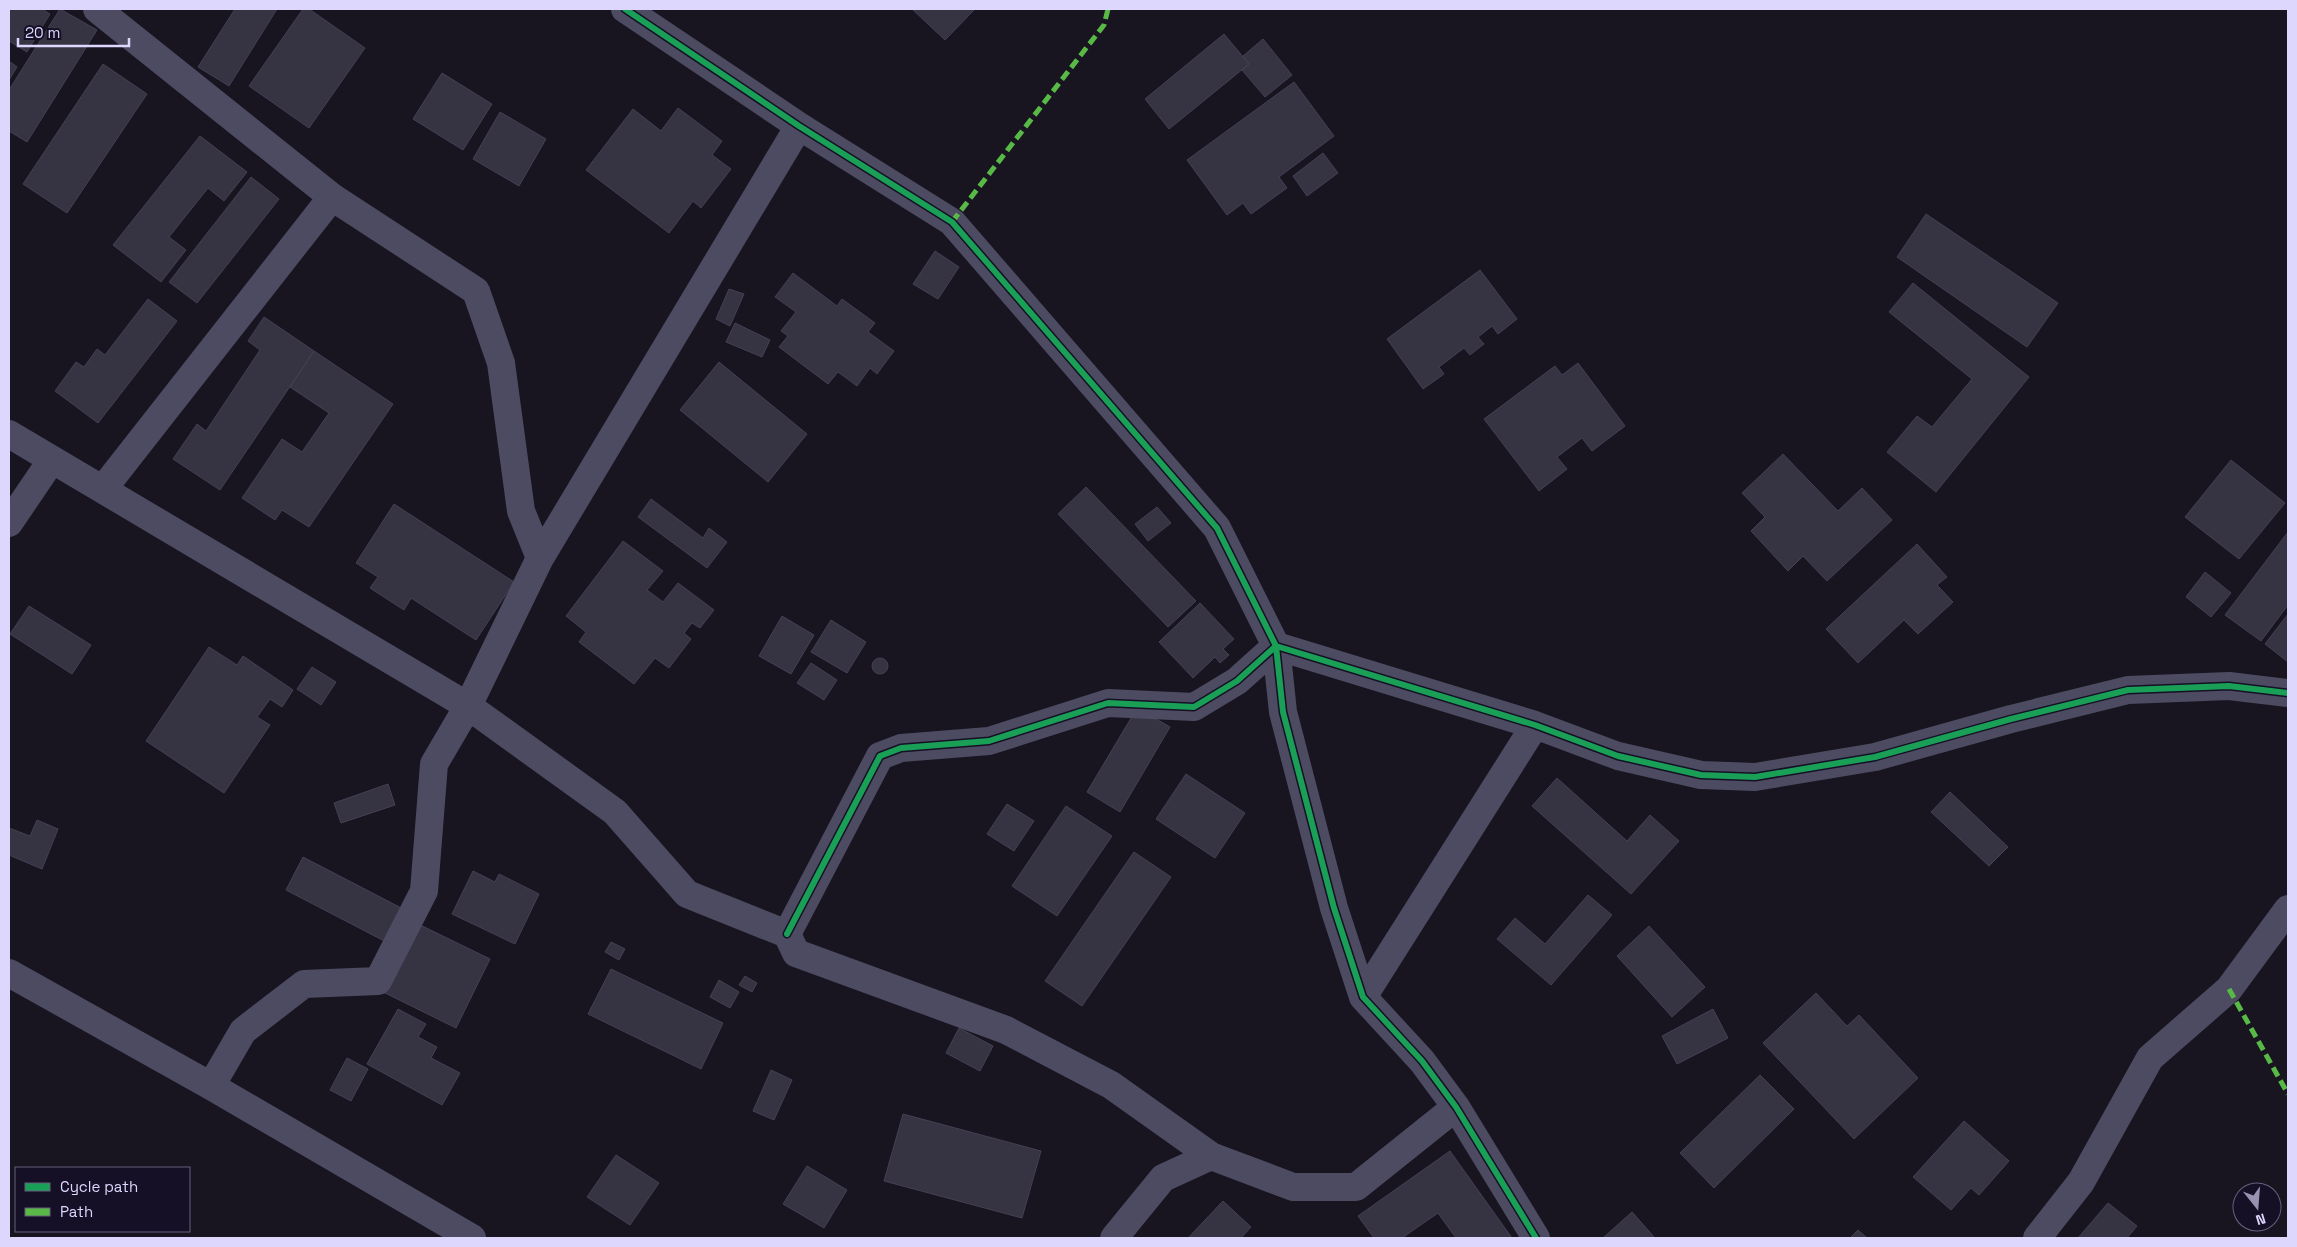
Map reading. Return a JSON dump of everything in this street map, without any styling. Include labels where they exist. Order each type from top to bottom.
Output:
[{"type":"street","points":[[97,9],[332,197],[476,291],[501,363],[521,511],[540,558]]},
{"type":"street","points":[[625,9],[799,126],[952,222],[1217,528],[1276,646],[1283,712],[1334,908],[1364,997],[1422,1061],[1456,1107],[1536,1238]]},
{"type":"street","points":[[211,1086],[243,1031],[304,984],[378,981],[424,892],[434,764],[468,706],[540,558],[799,126]]},
{"type":"street","points":[[103,489],[332,197]]},
{"type":"street","points":[[9,434],[51,461],[103,489],[468,706],[614,812],[688,894],[788,934],[796,953],[1006,1030],[1102,1080],[1211,1156],[1293,1187],[1356,1187],[1456,1107]]},
{"type":"street","points":[[9,523],[51,461]]},
{"type":"street","points":[[1276,646],[1535,725],[1618,756],[1701,775],[1755,777],[1875,757],[2011,719],[2128,690],[2229,686],[2288,693]]},
{"type":"street","points":[[788,934],[880,756],[901,748],[989,741],[1108,704],[1194,707],[1237,681],[1276,646]]},
{"type":"street","points":[[1364,997],[1535,725]]},
{"type":"street","points":[[2037,1238],[2081,1182],[2150,1058],[2229,989],[2288,909]]},
{"type":"street","points":[[9,973],[211,1086],[472,1238]]},
{"type":"street","points":[[1114,1238],[1163,1178],[1211,1156]]},
{"type":"building","points":[[9,9],[42,9],[50,14],[27,52],[9,41]]},
{"type":"building","points":[[60,9],[97,30],[27,142],[9,131],[9,90]]},
{"type":"building","points":[[235,9],[277,9],[229,86],[198,67]]},
{"type":"building","points":[[303,9],[309,9],[365,48],[309,128],[249,86]]},
{"type":"building","points":[[912,9],[975,9],[945,40]]},
{"type":"building","points":[[1224,34],[1249,64],[1169,129],[1145,99]]},
{"type":"building","points":[[1263,39],[1292,75],[1265,97],[1242,70],[1249,64],[1243,56]]},
{"type":"building","points":[[9,61],[17,67],[9,80]]},
{"type":"building","points":[[103,64],[147,94],[67,213],[23,184]]},
{"type":"building","points":[[442,73],[492,104],[463,150],[413,119]]},
{"type":"building","points":[[1294,82],[1334,136],[1279,177],[1287,188],[1251,214],[1243,203],[1227,215],[1187,160]]},
{"type":"building","points":[[678,108],[722,141],[712,155],[731,169],[701,208],[693,201],[669,233],[586,170],[633,109],[661,131]]},
{"type":"building","points":[[500,112],[546,139],[519,186],[473,159]]},
{"type":"building","points":[[200,136],[247,172],[224,201],[208,188],[169,237],[186,250],[161,282],[113,245]]},
{"type":"building","points":[[1323,153],[1338,173],[1307,196],[1293,176]]},
{"type":"building","points":[[251,177],[279,199],[197,303],[169,282]]},
{"type":"building","points":[[1926,214],[2058,303],[2027,347],[1897,257]]},
{"type":"building","points":[[935,251],[959,267],[938,299],[913,284]]},
{"type":"building","points":[[1480,270],[1517,319],[1498,334],[1492,326],[1478,337],[1484,344],[1470,355],[1464,348],[1439,367],[1444,374],[1423,389],[1387,339]]},
{"type":"building","points":[[793,273],[837,306],[842,299],[875,323],[868,332],[894,351],[877,374],[870,368],[857,386],[838,372],[828,384],[779,347],[788,336],[781,331],[796,312],[775,297]]},
{"type":"building","points":[[1913,283],[2029,377],[1936,492],[1887,452],[1917,416],[1932,427],[1972,379],[1889,312]]},
{"type":"building","points":[[729,289],[744,294],[730,326],[716,319]]},
{"type":"building","points":[[148,299],[177,321],[98,423],[55,391],[76,362],[84,367],[97,349],[105,355]]},
{"type":"building","points":[[264,317],[314,351],[220,490],[173,459],[197,424],[206,431],[260,350],[248,341]]},
{"type":"building","points":[[735,323],[770,340],[762,357],[726,342]]},
{"type":"building","points":[[314,351],[393,404],[309,527],[282,510],[275,520],[242,498],[282,439],[302,452],[329,413],[290,387]]},
{"type":"building","points":[[719,362],[807,434],[768,482],[680,410]]},
{"type":"building","points":[[1578,363],[1625,426],[1592,451],[1582,438],[1557,457],[1567,469],[1539,491],[1484,419],[1555,366],[1562,375]]},
{"type":"building","points":[[1783,454],[1838,511],[1862,488],[1892,520],[1827,581],[1803,556],[1788,571],[1751,531],[1765,517],[1742,493]]},
{"type":"building","points":[[2231,460],[2285,503],[2239,559],[2185,517]]},
{"type":"building","points":[[1086,487],[1196,601],[1168,627],[1058,514]]},
{"type":"building","points":[[651,499],[703,538],[709,528],[727,542],[707,568],[638,517]]},
{"type":"building","points":[[394,504],[514,582],[476,640],[411,598],[404,610],[370,588],[378,577],[356,563]]},
{"type":"building","points":[[1157,507],[1171,523],[1148,541],[1135,524]]},
{"type":"building","points":[[2288,532],[2288,605],[2261,641],[2225,615]]},
{"type":"building","points":[[623,541],[663,571],[647,590],[663,602],[678,583],[714,610],[700,628],[692,623],[684,633],[691,639],[669,668],[655,658],[634,684],[579,642],[586,632],[566,616]]},
{"type":"building","points":[[1917,544],[1947,577],[1937,585],[1953,602],[1918,634],[1904,620],[1858,663],[1826,629]]},
{"type":"building","points":[[2205,572],[2231,593],[2211,617],[2186,597]]},
{"type":"building","points":[[1200,603],[1234,639],[1223,649],[1229,655],[1220,663],[1215,657],[1193,678],[1159,642]]},
{"type":"building","points":[[29,606],[91,645],[72,674],[10,634]]},
{"type":"building","points":[[2288,614],[2288,662],[2265,644]]},
{"type":"building","points":[[782,616],[814,635],[791,674],[759,656]]},
{"type":"building","points":[[831,620],[866,642],[847,673],[811,652]]},
{"type":"building","points":[[209,647],[237,665],[243,656],[293,690],[282,707],[270,699],[257,717],[270,725],[224,793],[146,741]]},
{"type":"building","points":[[877,658],[883,658],[888,663],[886,672],[877,674],[872,669],[872,663]]},
{"type":"building","points":[[811,663],[837,680],[824,700],[797,683]]},
{"type":"building","points":[[312,667],[336,682],[321,705],[297,689]]},
{"type":"building","points":[[1137,708],[1170,727],[1120,812],[1087,792]]},
{"type":"building","points":[[1186,774],[1245,813],[1215,858],[1156,819]]},
{"type":"building","points":[[1557,778],[1627,841],[1650,815],[1679,841],[1631,894],[1532,806]]},
{"type":"building","points":[[388,784],[395,805],[341,823],[334,803]]},
{"type":"building","points":[[1950,792],[2008,847],[1989,866],[1931,812]]},
{"type":"building","points":[[1007,804],[1034,821],[1014,851],[987,834]]},
{"type":"building","points":[[1066,806],[1112,836],[1057,916],[1012,886]]},
{"type":"building","points":[[37,820],[58,829],[42,869],[9,855],[9,828],[30,836]]},
{"type":"building","points":[[1134,852],[1171,877],[1082,1006],[1045,981]]},
{"type":"building","points":[[303,857],[409,912],[392,945],[286,890]]},
{"type":"building","points":[[473,871],[495,882],[499,874],[539,894],[515,944],[452,914]]},
{"type":"building","points":[[1588,895],[1612,915],[1551,985],[1497,939],[1515,918],[1545,944]]},
{"type":"building","points":[[414,922],[490,959],[456,1028],[379,990]]},
{"type":"building","points":[[1649,926],[1705,987],[1672,1017],[1617,956]]},
{"type":"building","points":[[611,942],[625,949],[619,960],[605,952]]},
{"type":"building","points":[[611,969],[723,1023],[701,1069],[588,1014]]},
{"type":"building","points":[[745,976],[757,983],[752,992],[739,985]]},
{"type":"building","points":[[719,980],[739,992],[730,1008],[710,997]]},
{"type":"building","points":[[1816,993],[1847,1026],[1859,1015],[1918,1078],[1854,1139],[1763,1043]]},
{"type":"building","points":[[398,1009],[426,1024],[418,1037],[437,1047],[431,1058],[460,1073],[442,1105],[367,1064]]},
{"type":"building","points":[[1713,1009],[1728,1038],[1677,1064],[1662,1036]]},
{"type":"building","points":[[959,1028],[993,1046],[980,1071],[946,1053]]},
{"type":"building","points":[[347,1058],[368,1069],[351,1101],[330,1090]]},
{"type":"building","points":[[771,1070],[792,1080],[774,1120],[753,1111]]},
{"type":"building","points":[[1760,1075],[1794,1109],[1714,1188],[1680,1153]]},
{"type":"building","points":[[903,1114],[1041,1151],[1022,1218],[884,1181]]},
{"type":"building","points":[[1964,1121],[2009,1161],[1979,1195],[1971,1188],[1951,1210],[1913,1177]]},
{"type":"building","points":[[1450,1151],[1512,1238],[1456,1238],[1438,1213],[1402,1238],[1374,1238],[1358,1216]]},
{"type":"building","points":[[616,1155],[659,1183],[630,1225],[587,1197]]},
{"type":"building","points":[[807,1166],[847,1190],[824,1228],[783,1204]]},
{"type":"building","points":[[1223,1201],[1251,1227],[1241,1238],[1188,1238]]},
{"type":"building","points":[[2108,1203],[2137,1226],[2127,1238],[2078,1238]]},
{"type":"building","points":[[1632,1212],[1655,1238],[1603,1238]]},
{"type":"building","points":[[1858,1230],[1867,1238],[1850,1238]]},
{"type":"marked path","points":[[952,222],[1104,25],[1108,9]]},
{"type":"marked path","points":[[2229,989],[2288,1094]]},
{"type":"cycle path","points":[[625,9],[799,126],[952,222],[1217,528],[1276,646],[1283,712],[1334,908],[1363,997],[1422,1061],[1456,1107],[1536,1238]]},
{"type":"cycle path","points":[[787,934],[880,756],[901,748],[989,741],[1108,703],[1194,707],[1237,681],[1276,646],[1535,725],[1618,756],[1701,775],[1755,777],[1875,757],[2011,719],[2128,690],[2229,686],[2288,693]]}]
